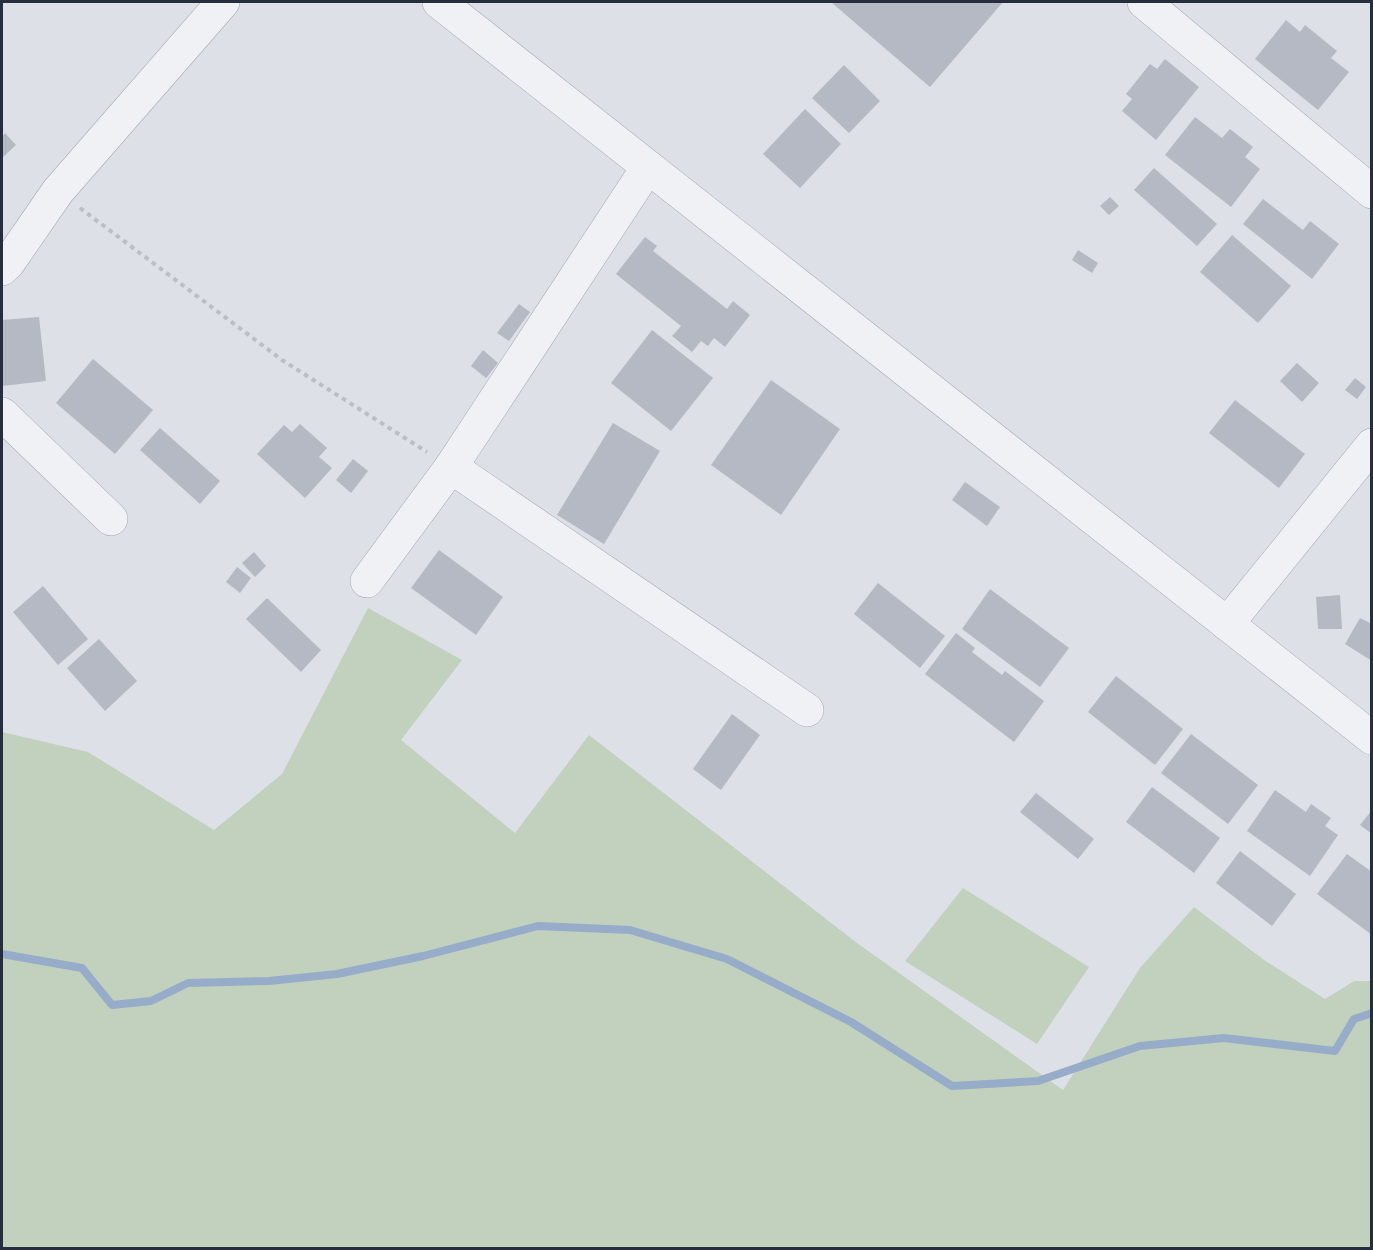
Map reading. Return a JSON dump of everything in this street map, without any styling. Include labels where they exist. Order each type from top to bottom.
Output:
[{"type":"street","points":[[2,269],[58,191],[223,2]]},
{"type":"street","points":[[439,2],[1371,738]]},
{"type":"street","points":[[1144,2],[1371,192]]},
{"type":"street","points":[[367,581],[451,467],[648,167]]},
{"type":"street","points":[[2,414],[111,519]]},
{"type":"street","points":[[1227,624],[1371,445]]},
{"type":"street","points":[[451,467],[807,710]]},
{"type":"path","points":[[58,191],[282,360],[451,467]]},
{"type":"green space","points":[[368,608],[462,660],[401,740],[515,833],[589,735],[857,943],[1063,1090],[1140,968],[1194,907],[1264,960],[1325,999],[1354,981],[1371,981],[1371,1248],[2,1248],[2,732],[88,752],[214,830],[282,774]]},
{"type":"green space","points":[[963,888],[1089,967],[1037,1044],[905,961]]},
{"type":"building","points":[[1003,2],[930,87],[832,3]]},
{"type":"building","points":[[1286,20],[1300,32],[1305,25],[1337,51],[1331,58],[1349,72],[1318,110],[1255,59]]},
{"type":"building","points":[[1165,59],[1199,87],[1156,140],[1122,111],[1132,99],[1126,94],[1150,64],[1157,69]]},
{"type":"building","points":[[844,65],[880,101],[849,133],[812,98]]},
{"type":"building","points":[[805,109],[841,144],[800,188],[763,154]]},
{"type":"building","points":[[1195,117],[1222,138],[1230,129],[1253,147],[1245,157],[1260,169],[1231,207],[1165,155]]},
{"type":"building","points":[[5,133],[16,145],[2,158],[2,137]]},
{"type":"building","points":[[1154,168],[1217,224],[1197,246],[1134,190]]},
{"type":"building","points":[[1110,197],[1119,206],[1109,215],[1100,206]]},
{"type":"building","points":[[1263,199],[1303,230],[1310,221],[1339,244],[1312,279],[1243,224]]},
{"type":"building","points":[[1232,235],[1291,286],[1258,323],[1200,272]]},
{"type":"building","points":[[645,237],[657,246],[653,251],[727,309],[733,301],[750,315],[725,347],[714,338],[708,346],[701,341],[692,352],[672,336],[681,326],[616,274]]},
{"type":"building","points":[[1078,250],[1098,263],[1092,273],[1072,260]]},
{"type":"building","points":[[519,304],[530,312],[509,341],[497,333]]},
{"type":"building","points":[[39,317],[46,381],[2,386],[2,320]]},
{"type":"building","points":[[652,330],[713,378],[671,431],[611,383]]},
{"type":"building","points":[[483,350],[498,363],[486,378],[471,366]]},
{"type":"building","points":[[93,359],[153,410],[115,454],[56,403]]},
{"type":"building","points":[[1297,363],[1319,383],[1302,402],[1280,381]]},
{"type":"building","points":[[1355,378],[1366,387],[1357,399],[1345,390]]},
{"type":"building","points":[[771,380],[840,429],[781,515],[711,465]]},
{"type":"building","points":[[1235,400],[1305,454],[1279,488],[1209,433]]},
{"type":"building","points":[[613,423],[660,451],[604,544],[557,515]]},
{"type":"building","points":[[300,424],[327,448],[319,457],[332,468],[305,498],[257,454],[284,425],[292,432]]},
{"type":"building","points":[[160,428],[220,481],[200,504],[140,450]]},
{"type":"building","points":[[353,459],[368,471],[351,493],[336,480]]},
{"type":"building","points":[[965,482],[1000,507],[987,526],[952,500]]},
{"type":"building","points":[[439,550],[503,597],[476,635],[411,588]]},
{"type":"building","points":[[254,552],[266,566],[255,577],[242,563]]},
{"type":"building","points":[[237,567],[251,578],[240,593],[226,582]]},
{"type":"building","points":[[878,583],[945,636],[920,668],[854,614]]},
{"type":"building","points":[[43,586],[88,639],[58,665],[13,612]]},
{"type":"building","points":[[990,589],[1069,648],[1040,687],[962,629]]},
{"type":"building","points":[[1340,595],[1342,629],[1318,629],[1316,597]]},
{"type":"building","points":[[267,598],[321,650],[301,672],[246,619]]},
{"type":"building","points":[[1360,618],[1372,624],[1372,661],[1345,644]]},
{"type":"building","points":[[956,633],[975,648],[972,652],[1002,675],[1005,671],[1044,701],[1014,742],[925,674]]},
{"type":"building","points":[[99,639],[137,681],[105,711],[67,668]]},
{"type":"building","points":[[1116,676],[1183,729],[1155,765],[1088,712]]},
{"type":"building","points":[[732,714],[760,735],[721,790],[693,769]]},
{"type":"building","points":[[1191,734],[1258,785],[1228,824],[1161,773]]},
{"type":"building","points":[[1152,787],[1220,838],[1194,873],[1126,822]]},
{"type":"building","points":[[1275,790],[1306,812],[1311,804],[1331,818],[1325,826],[1338,835],[1310,876],[1247,831]]},
{"type":"building","points":[[1036,793],[1094,839],[1078,859],[1020,812]]},
{"type":"building","points":[[1372,810],[1372,834],[1360,825]]},
{"type":"building","points":[[1240,851],[1296,894],[1272,926],[1216,883]]},
{"type":"building","points":[[1347,854],[1372,872],[1372,935],[1317,894]]},
{"type":"waterway","points":[[2,954],[82,968],[112,1005],[151,1001],[188,983],[269,981],[337,974],[423,956],[538,926],[630,930],[727,959],[851,1022],[952,1086],[1038,1081],[1140,1046],[1224,1038],[1335,1051],[1354,1019],[1372,1013]]}]
